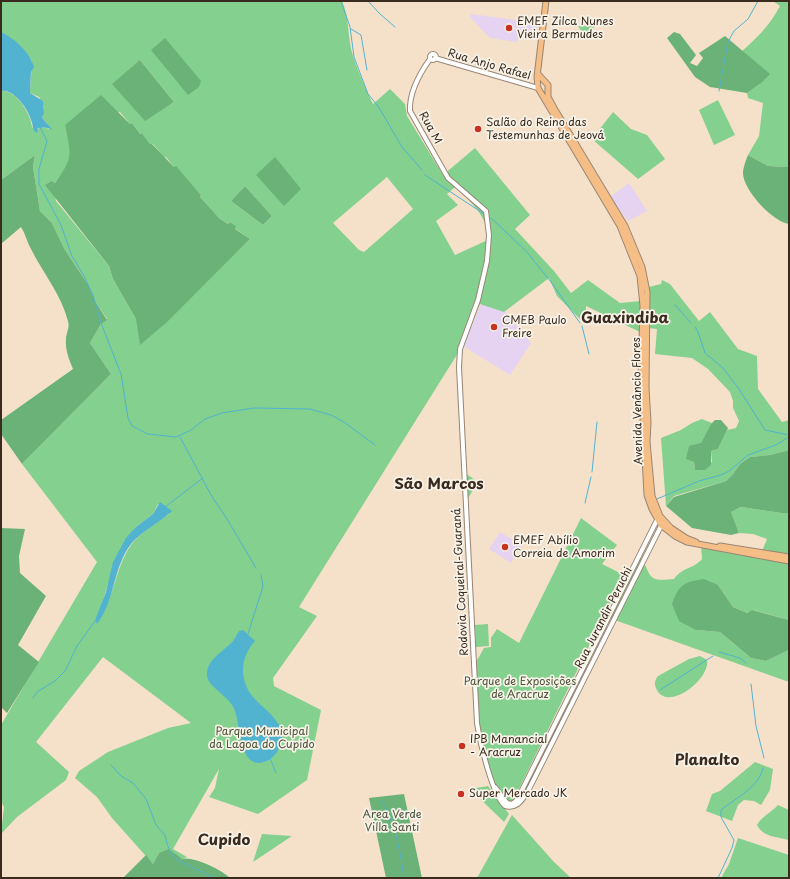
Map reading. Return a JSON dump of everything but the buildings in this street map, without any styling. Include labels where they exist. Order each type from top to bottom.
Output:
[{"type":"main road","name":"Avenida Venâncio Flores","points":[[546,1],[538,74],[539,88],[544,99],[620,226],[640,276],[643,295],[641,372],[646,476],[650,503],[661,520]]},
{"type":"main road","name":"Avenida Venâncio Flores","points":[[538,74],[548,86],[548,97],[554,108],[625,226],[645,278],[647,304],[645,352],[648,422],[647,442],[651,491],[661,520]]},
{"type":"main road","points":[[543,81],[548,86],[545,91],[539,88],[543,81]]},
{"type":"main road","points":[[661,520],[678,534],[696,542],[789,557]]},
{"type":"main road","points":[[661,520],[674,536],[696,545],[789,561]]},
{"type":"street","name":"Rua M","points":[[435,58],[430,59],[416,84],[410,101],[410,111],[443,172],[452,184],[486,211],[488,227],[487,261],[478,300],[460,349]]},
{"type":"street","name":"Rua Anjo Rafael","points":[[435,58],[539,88]]},
{"type":"street","name":"Rodovia Coqueiral-Guaraná","points":[[460,349],[459,367],[477,723],[482,747],[498,794]]},
{"type":"street","name":"Rua Jurandir Peruchi","points":[[498,794],[504,805],[512,807],[519,804],[527,793],[661,520]]},
{"type":"shaded area","name":"EMEF Zilca Nunes Vieira Bermudes","points":[[471,14],[538,23],[536,36],[519,33],[517,42],[490,38],[470,17]]},
{"type":"shaded area","points":[[629,183],[647,211],[628,221],[610,197]]},
{"type":"shaded area","name":"CMEB Paulo Freire","points":[[482,302],[504,310],[531,343],[510,375],[463,346]]},
{"type":"shaded area","name":"EMEF Abílio Correia de Amorim","points":[[500,532],[522,545],[511,563],[489,549]]},
{"type":"green space","name":"Parque Municipal da Lagoa do Cupido","points":[[1,1],[342,1],[345,8],[353,56],[373,104],[390,89],[405,104],[407,116],[443,175],[475,148],[530,215],[515,229],[554,271],[571,293],[588,280],[620,303],[641,301],[640,332],[586,306],[586,325],[557,296],[549,278],[504,312],[480,304],[463,345],[299,607],[317,616],[273,678],[274,686],[321,710],[307,780],[258,814],[209,797],[215,788],[219,769],[173,849],[187,857],[182,859],[159,853],[153,864],[112,818],[97,797],[75,778],[79,771],[108,752],[168,728],[191,723],[103,657],[36,742],[69,772],[66,780],[17,817],[1,834],[4,807],[1,801],[1,725],[97,562],[22,464],[111,374],[90,343],[101,324],[107,319],[95,301],[89,286],[65,250],[52,223],[40,211],[33,167],[35,155],[1,180],[1,91],[7,91],[22,103],[29,116],[32,127],[37,130],[40,127],[51,129],[42,117],[44,107],[39,97],[30,93],[32,61],[21,47],[1,32]],"holes":[[[140,60],[174,102],[145,120]],[[120,112],[130,124],[132,123],[140,134],[142,133],[150,144],[153,144],[164,157],[166,157],[174,167],[176,167],[220,219],[228,224],[230,222],[236,226],[234,228],[250,239],[166,322],[136,319],[113,279],[109,266],[56,201],[52,181],[55,183],[69,163],[71,153],[65,125]],[[387,177],[413,209],[364,252],[359,250],[333,223]],[[245,186],[272,216],[263,225],[231,201]],[[455,187],[477,210],[485,222],[490,239],[455,255],[436,221],[458,205],[447,194]],[[158,504],[169,514],[144,532],[131,545],[125,554],[107,603],[95,620],[100,610],[117,555],[136,527],[153,514]]]},
{"type":"green space","points":[[773,1],[789,1],[789,167],[768,166],[748,155],[759,136],[763,103],[748,98],[747,93],[760,84],[741,52],[763,31],[776,13],[780,6]]},
{"type":"green space","points":[[578,26],[595,26],[586,38]]},
{"type":"green space","points":[[674,32],[680,34],[696,55],[690,63],[697,66],[703,58],[699,53],[725,36],[770,74],[760,84],[747,93],[710,87],[695,77],[667,38]]},
{"type":"green space","points":[[165,38],[201,81],[199,87],[188,95],[151,50]]},
{"type":"green space","points":[[140,60],[174,102],[145,121],[112,84]]},
{"type":"green space","points":[[101,95],[130,124],[132,123],[140,134],[142,133],[150,144],[152,144],[174,167],[176,166],[201,195],[200,197],[220,219],[228,224],[230,222],[236,226],[235,229],[250,239],[166,323],[140,345],[136,319],[113,279],[109,266],[45,185],[52,181],[55,183],[68,161],[69,144],[65,125]]},
{"type":"green space","points":[[718,100],[735,135],[714,145],[699,110]]},
{"type":"green space","points":[[613,112],[631,129],[647,135],[665,159],[638,179],[592,139]]},
{"type":"green space","points":[[35,155],[33,167],[40,211],[52,223],[65,250],[89,286],[95,301],[107,320],[101,324],[90,343],[111,374],[22,464],[1,434],[1,420],[73,369],[66,347],[68,324],[65,311],[21,227],[1,244],[1,180]]},
{"type":"green space","points":[[748,155],[768,166],[789,167],[789,224],[775,218],[767,211],[753,196],[748,188],[744,180],[743,173]]},
{"type":"green space","points":[[275,157],[301,189],[284,206],[256,175]]},
{"type":"green space","points":[[245,186],[272,216],[263,225],[231,201]]},
{"type":"green space","points":[[662,280],[670,284],[699,321],[710,312],[738,349],[757,356],[758,389],[782,422],[789,420],[789,450],[770,455],[750,457],[740,464],[726,481],[674,496],[666,506],[661,438],[702,419],[712,423],[701,443],[694,462],[695,470],[712,462],[711,451],[718,449],[727,430],[736,428],[739,421],[733,408],[733,401],[730,392],[708,369],[692,358],[655,354],[657,329],[648,328],[649,287],[661,284]]},
{"type":"green space","points":[[715,420],[721,420],[728,428],[718,449],[711,451],[711,465],[705,470],[695,470],[694,462],[686,459],[689,446],[701,443],[711,424]]},
{"type":"green space","points":[[789,450],[789,513],[741,507],[731,512],[739,533],[731,535],[692,528],[666,506],[674,497],[726,481],[740,464],[750,457],[770,455]]},
{"type":"green space","points":[[465,473],[478,482],[467,500]]},
{"type":"green space","points":[[741,507],[789,513],[789,554],[762,551],[767,539],[753,534],[739,533],[731,512]]},
{"type":"green space","name":"Parque de Exposições de Aracruz","points":[[581,518],[617,545],[602,564],[624,575],[513,801],[509,804],[494,784],[479,736],[475,664],[484,648],[491,647],[491,638],[497,629],[519,643]]},
{"type":"green space","points":[[1,528],[25,529],[19,556],[20,573],[46,596],[18,645],[39,662],[7,713],[1,707]]},
{"type":"green space","points":[[701,546],[789,561],[789,620],[753,610],[747,613],[733,607],[718,585],[696,630],[720,632],[751,658],[766,661],[789,650],[789,682],[609,618],[640,556],[654,579],[674,579],[681,572],[695,565],[702,559]]},
{"type":"green space","points":[[704,579],[718,585],[733,607],[747,613],[752,610],[789,620],[789,650],[766,661],[751,658],[720,632],[696,630],[679,621],[672,604],[677,592],[686,583]]},
{"type":"green space","points":[[488,624],[489,646],[476,647],[475,625]]},
{"type":"green space","points":[[700,656],[707,660],[706,668],[702,676],[695,684],[678,696],[669,697],[661,695],[655,685],[658,676],[689,659]]},
{"type":"green space","points":[[755,762],[773,769],[770,790],[761,805],[754,801],[744,800],[738,805],[732,821],[706,811],[712,794],[720,791]]},
{"type":"green space","points":[[488,786],[509,814],[504,822],[470,789]]},
{"type":"green space","name":"Area Verde Villa Santi","points":[[404,794],[422,878],[386,878],[369,798]]},
{"type":"green space","points":[[778,805],[789,810],[789,840],[767,834],[757,825]]},
{"type":"green space","points":[[512,815],[554,862],[571,878],[477,878]]},
{"type":"green space","points":[[262,834],[292,836],[253,862]]},
{"type":"green space","points":[[738,838],[789,855],[789,878],[721,878],[729,864]]},
{"type":"green space","points":[[169,849],[182,859],[207,864],[221,871],[230,878],[123,878],[146,855],[153,864],[159,853]]},
{"type":"water","points":[[1,32],[21,46],[32,61],[34,67],[31,72],[30,93],[43,101],[44,113],[42,117],[52,130],[43,127],[38,128],[37,133],[35,132],[32,121],[24,105],[11,93],[1,91]]},
{"type":"water","points":[[160,502],[172,511],[140,535],[125,553],[107,605],[97,624],[95,620],[106,592],[113,562],[126,538],[136,527],[153,514]]},
{"type":"water","points":[[243,630],[255,641],[246,654],[244,661],[243,669],[245,683],[253,697],[277,721],[281,728],[282,735],[281,743],[277,752],[272,758],[259,763],[252,761],[248,757],[241,742],[237,717],[233,706],[210,683],[207,674],[209,665],[215,657],[233,641],[239,631]]},
{"type":"waterway","points":[[341,1],[350,27],[354,57],[368,94],[378,106],[402,147],[422,170]]},
{"type":"waterway","points":[[368,1],[395,27]]},
{"type":"waterway","points":[[719,91],[728,42],[734,31],[748,19],[758,1]]},
{"type":"waterway","points":[[351,29],[361,35],[367,70]]},
{"type":"waterway","points":[[40,127],[47,141],[39,169],[39,184],[61,225],[72,256],[93,295],[101,323],[121,374],[128,418],[132,426],[148,434],[176,437],[191,430],[205,419],[222,413],[254,408],[310,409],[331,415],[344,422],[375,445]]},
{"type":"waterway","points":[[425,175],[484,214]]},
{"type":"waterway","points":[[491,218],[526,251],[551,282],[580,323]]},
{"type":"waterway","points":[[675,305],[691,323]]},
{"type":"waterway","points":[[582,326],[589,354]]},
{"type":"waterway","points":[[695,327],[705,353],[723,368],[739,389],[765,430],[789,435]]},
{"type":"waterway","points":[[592,472],[597,422]]},
{"type":"waterway","points":[[180,437],[211,495],[256,568]]},
{"type":"waterway","points":[[657,499],[699,481],[721,475],[729,471],[748,455],[776,445],[789,437]]},
{"type":"waterway","points":[[585,503],[591,477]]},
{"type":"waterway","points":[[165,507],[203,478]]},
{"type":"waterway","points":[[248,634],[263,586],[261,575]]},
{"type":"waterway","points":[[33,698],[37,692],[55,681],[65,671],[77,646],[95,621]]},
{"type":"waterway","points":[[719,652],[740,658],[746,663]]},
{"type":"waterway","points":[[660,690],[713,656]]},
{"type":"waterway","points":[[751,684],[756,726],[764,758]]},
{"type":"waterway","points":[[270,758],[276,773]]},
{"type":"waterway","points":[[111,765],[121,776],[133,783],[146,799],[156,825],[165,835],[172,855],[183,863],[214,878]]},
{"type":"waterway","points":[[718,878],[732,848],[734,840],[721,817],[721,810],[752,787],[761,775],[763,768]]},
{"type":"waterway","points":[[382,801],[394,829],[404,878]]},
{"type":"place","name":"EMEF Zilca Nunes Vieira Bermudes","points":[[509,28]]},
{"type":"place","name":"Salão do Reino das Testemunhas de Jeová","points":[[478,129]]},
{"type":"place","name":"CMEB Paulo Freire","points":[[494,327]]},
{"type":"place","name":"EMEF Abílio Correia de Amorim","points":[[505,547]]},
{"type":"place","name":"IPB Manancial - Aracruz","points":[[462,746]]},
{"type":"place","name":"Super Mercado JK","points":[[461,794]]},
{"type":"district","name":"Guaxindiba","points":[[625,319]]},
{"type":"district","name":"São Marcos","points":[[439,485]]},
{"type":"district","name":"Planalto","points":[[707,761]]},
{"type":"district","name":"Cupido","points":[[224,841]]}]
